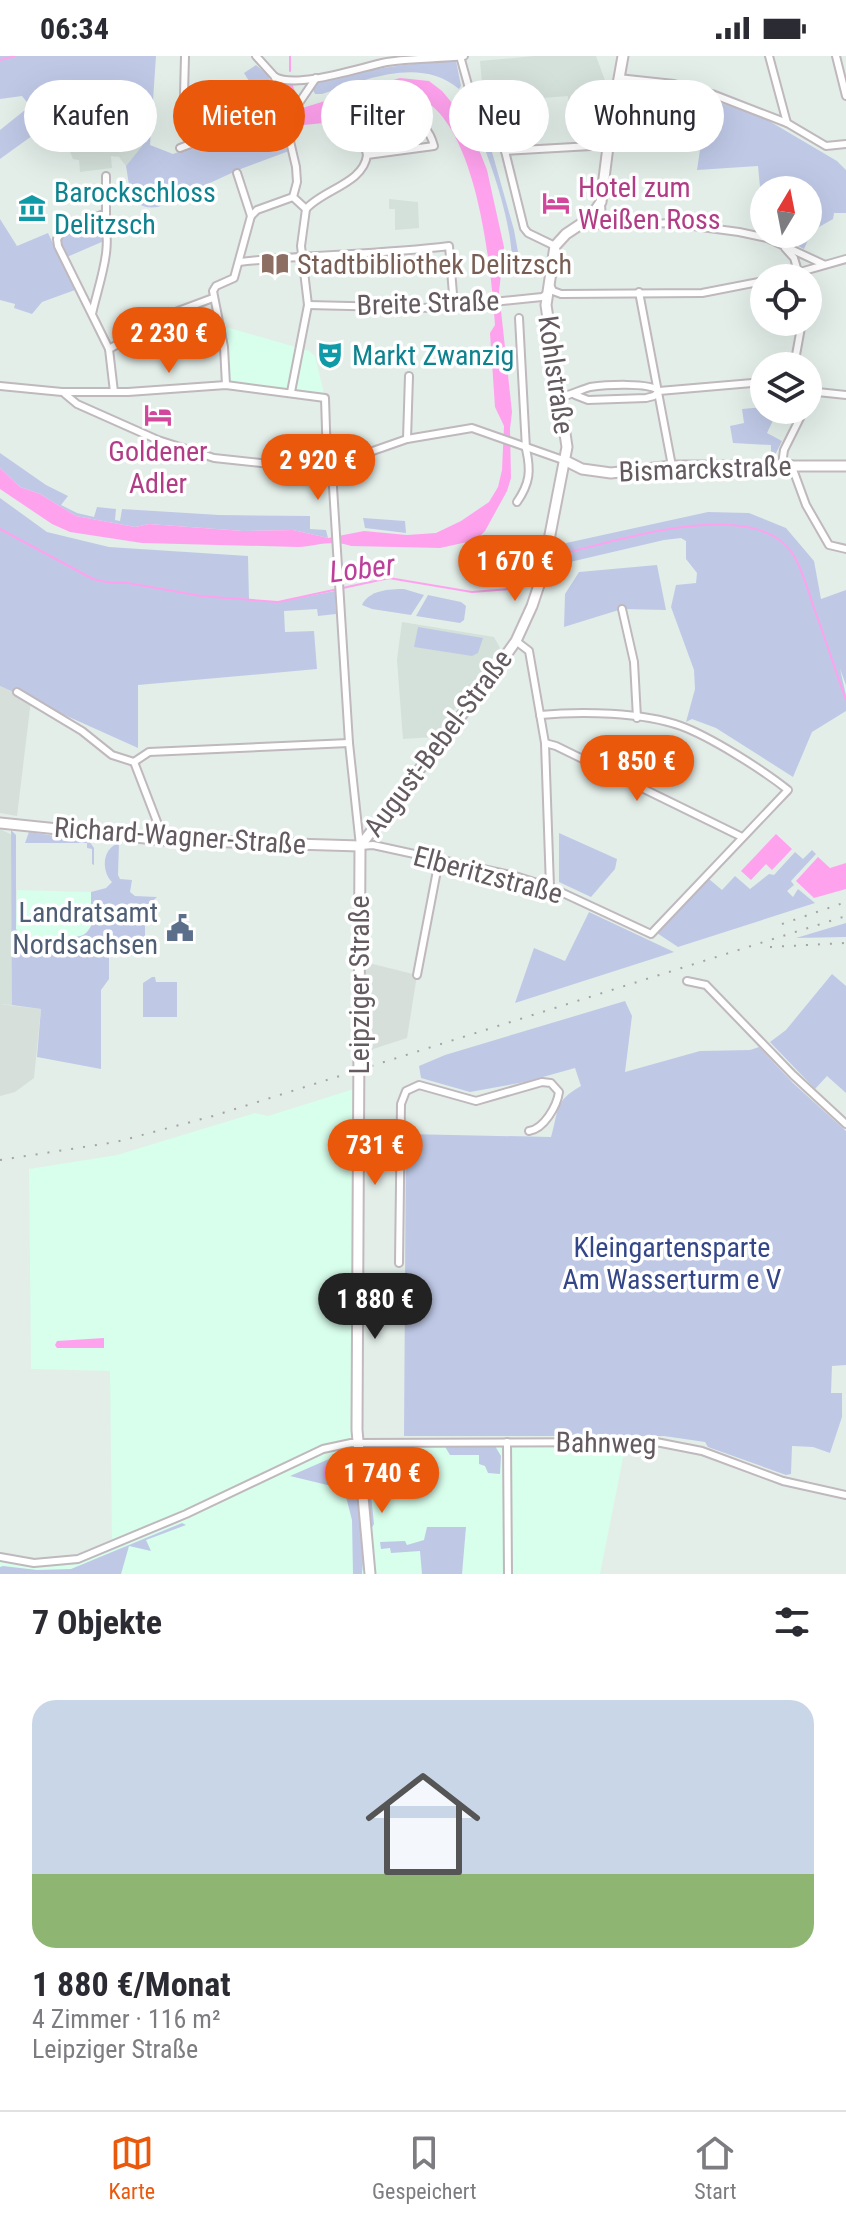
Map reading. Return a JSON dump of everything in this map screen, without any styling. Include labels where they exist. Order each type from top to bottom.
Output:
[{"type":"street","points":[[184,80],[185,56]]},
{"type":"street","points":[[256,56],[275,77],[285,80],[316,78],[389,62],[461,56],[467,80]]},
{"type":"street","points":[[623,56],[618,78],[695,89],[787,123],[826,146],[846,144]]},
{"type":"street","points":[[769,56],[787,123]]},
{"type":"street","points":[[836,56],[846,96]]},
{"type":"street","points":[[305,92],[316,78]]},
{"type":"street","points":[[0,386],[62,392],[114,392],[226,385],[291,392],[308,305],[301,228],[306,209],[352,177],[366,161],[361,130],[402,118],[420,124],[431,135],[434,146],[367,155]]},
{"type":"street","points":[[292,152],[297,182],[293,197]]},
{"type":"street","points":[[505,152],[524,228],[528,233],[555,246],[586,222],[601,202]]},
{"type":"street","points":[[608,152],[601,202],[602,219],[611,224]]},
{"type":"street","points":[[237,173],[251,216]]},
{"type":"street","points":[[92,314],[106,248],[106,176]]},
{"type":"street","points":[[293,197],[306,209]]},
{"type":"street","points":[[226,385],[224,347],[213,298],[216,286],[234,278],[251,216],[257,210],[293,197]]},
{"type":"street","points":[[106,224],[101,215],[61,233],[57,239],[109,349],[114,392]]},
{"type":"street","points":[[586,222],[599,225],[684,224],[750,235]]},
{"type":"street","points":[[239,262],[449,246],[454,306]]},
{"type":"street","name":"Kohlstraße","points":[[516,641],[542,576],[566,461],[566,434],[546,305],[555,246]]},
{"type":"street","points":[[784,248],[796,264]]},
{"type":"street","points":[[787,248],[823,264],[846,259]]},
{"type":"street","points":[[549,282],[553,291],[561,294],[702,293],[750,284]]},
{"type":"street","points":[[639,292],[672,466]]},
{"type":"street","name":"Breite Straße","points":[[308,305],[454,306],[547,294]]},
{"type":"street","points":[[109,349],[178,311],[213,298]]},
{"type":"street","points":[[517,502],[529,478],[519,318]]},
{"type":"street","points":[[407,439],[409,376]]},
{"type":"street","points":[[560,397],[595,387],[650,385],[659,391],[750,383]]},
{"type":"street","points":[[575,395],[588,400],[646,398],[659,391]]},
{"type":"street","points":[[62,392],[77,404],[158,440],[214,458],[289,466],[330,466],[407,439],[472,428],[566,461]]},
{"type":"street","name":"Leipziger Straße","points":[[291,392],[325,398],[349,743],[360,846],[358,1443],[370,1574]]},
{"type":"street","points":[[822,393],[846,395]]},
{"type":"street","points":[[797,424],[784,450],[787,464],[816,525],[833,548],[846,549]]},
{"type":"street","name":"Bismarckstraße","points":[[566,461],[599,473],[672,466],[846,466]]},
{"type":"street","points":[[540,715],[561,713],[637,718],[634,662],[622,609]]},
{"type":"street","points":[[516,641],[529,651],[545,743],[550,887]]},
{"type":"street","name":"August-Bebel-Straße","points":[[360,846],[516,641]]},
{"type":"street","points":[[17,692],[82,731],[112,755],[134,762]]},
{"type":"street","name":"Elberitzstraße","points":[[360,846],[373,845],[515,876],[550,887],[651,934],[788,790],[704,736],[680,726],[637,718]]},
{"type":"street","points":[[134,762],[149,752],[349,743]]},
{"type":"street","points":[[545,743],[742,837]]},
{"type":"street","points":[[134,762],[164,840]]},
{"type":"street","name":"Richard-Wagner-Straße","points":[[0,823],[164,840],[360,846]]},
{"type":"street","points":[[417,975],[439,860]]},
{"type":"street","points":[[687,981],[706,985],[793,1075],[846,1124]]},
{"type":"street","points":[[399,1263],[401,1104],[406,1091],[419,1085],[476,1101],[531,1084],[551,1083],[559,1092],[558,1099],[541,1126],[529,1131]]},
{"type":"street","points":[[507,1442],[508,1574]]},
{"type":"street","name":"Bahnweg","points":[[0,1557],[34,1563],[78,1559],[186,1514],[323,1449],[358,1443],[669,1443],[702,1451],[783,1481],[846,1495]]},
{"type":"shaded area","points":[[534,56],[596,56],[605,80],[565,80],[565,96],[549,97],[549,80],[482,80],[480,61]]},
{"type":"shaded area","points":[[433,84],[449,99],[449,127],[433,107]]},
{"type":"shaded area","points":[[321,102],[321,123],[305,125],[305,107]]},
{"type":"shaded area","points":[[70,152],[138,152],[126,166],[119,157],[111,156],[112,168],[80,172],[79,160],[73,159]]},
{"type":"shaded area","points":[[462,152],[480,152],[487,170],[504,247],[499,292],[512,412],[511,478],[485,531],[476,540],[440,548],[338,543],[298,547],[142,543],[70,532],[52,524],[0,489],[0,468],[20,487],[40,494],[76,516],[135,527],[149,524],[243,531],[293,530],[328,538],[364,531],[407,535],[436,533],[489,502],[498,487],[502,470],[504,426],[495,407],[490,333],[495,325],[484,231]]},
{"type":"shaded area","points":[[389,199],[418,202],[419,228],[395,230],[395,209],[389,209]]},
{"type":"shaded area","points":[[219,325],[309,351],[315,356],[325,398],[226,385]]},
{"type":"shaded area","points":[[402,622],[494,637],[500,648],[434,737],[403,739],[397,660]]},
{"type":"shaded area","points":[[0,686],[31,700],[17,816],[0,813]]},
{"type":"shaded area","points":[[0,829],[12,835],[12,1005],[0,1004]]},
{"type":"shaded area","points":[[776,834],[792,849],[772,870],[766,864],[751,880],[741,871]]},
{"type":"shaded area","points":[[818,857],[830,868],[846,863],[846,889],[814,898],[796,881]]},
{"type":"shaded area","points":[[17,890],[91,892],[91,926],[83,936],[23,938],[16,929]]},
{"type":"shaded area","points":[[365,962],[417,975],[407,1038],[367,1051]]},
{"type":"shaded area","points":[[0,1004],[41,1009],[34,1078],[15,1092],[0,1096]]},
{"type":"shaded area","points":[[354,1089],[351,1453],[401,1443],[507,1442],[625,1448],[600,1574],[0,1574],[0,1557],[34,1563],[78,1559],[112,1545],[110,1371],[31,1369],[29,1169],[117,1155],[255,1113],[268,1116]]},
{"type":"shaded area","points":[[104,1338],[104,1348],[57,1348],[55,1345],[57,1341]]},
{"type":"shaded area","points":[[335,1460],[343,1464],[347,1472],[343,1480],[335,1484],[327,1480],[323,1472],[327,1464]]},
{"type":"green space","points":[[0,56],[156,56],[154,80],[24,80],[24,98],[22,96],[0,99]]},
{"type":"green space","points":[[456,61],[460,80],[449,82],[427,74],[410,72],[366,80],[326,80],[352,74],[404,65]]},
{"type":"green space","points":[[256,65],[270,80],[248,80],[244,73]]},
{"type":"green space","points":[[321,81],[321,94],[315,94],[313,90]]},
{"type":"green space","points":[[724,104],[764,118],[837,161],[846,170],[846,213],[834,213],[833,219],[822,225],[822,176],[759,176],[758,166],[697,170],[700,152],[724,152]]},
{"type":"green space","points":[[24,111],[24,142],[0,159],[0,130]]},
{"type":"green space","points":[[157,148],[173,154],[286,152],[238,170],[158,207],[136,202],[130,190],[126,166],[137,152],[157,152]]},
{"type":"green space","points":[[485,152],[492,152],[514,230],[518,252],[512,270],[505,211]]},
{"type":"green space","points":[[0,219],[17,246],[48,233],[75,290],[42,302],[32,314],[0,300]]},
{"type":"green space","points":[[97,221],[104,225],[104,241],[67,257],[61,246],[61,238]]},
{"type":"green space","points":[[750,408],[750,424],[771,424],[767,433],[782,441],[775,455],[771,455],[771,445],[733,443],[730,426],[744,423],[742,409]]},
{"type":"green space","points":[[0,453],[46,485],[68,496],[61,505],[77,513],[94,517],[97,507],[116,509],[115,520],[120,521],[122,509],[310,516],[310,529],[326,530],[328,538],[293,530],[243,531],[149,524],[135,527],[76,516],[40,494],[20,487],[0,468]]},
{"type":"green space","points":[[0,498],[47,532],[109,547],[248,556],[249,600],[278,602],[335,591],[336,614],[318,616],[317,609],[284,611],[285,632],[314,631],[317,669],[138,685],[138,748],[0,686]]},
{"type":"green space","points":[[708,512],[749,513],[786,528],[814,561],[821,599],[846,590],[846,685],[840,669],[846,711],[812,732],[793,777],[716,728],[692,719],[686,722],[695,689],[694,670],[671,607],[676,585],[696,583],[697,573],[686,559],[686,541],[681,538],[664,540],[553,566],[557,545]]},
{"type":"green space","points":[[363,518],[405,521],[406,533],[365,528]]},
{"type":"green space","points":[[657,565],[666,610],[622,609],[564,627],[565,594],[579,572]]},
{"type":"green space","points":[[404,589],[424,595],[411,615],[362,605],[374,593]]},
{"type":"green space","points":[[428,595],[461,602],[466,606],[464,620],[460,623],[416,616]]},
{"type":"green space","points":[[418,627],[483,638],[478,653],[472,656],[414,647]]},
{"type":"green space","points":[[11,830],[16,835],[16,929],[23,938],[75,937],[86,933],[91,926],[91,892],[106,888],[112,882],[106,872],[105,860],[109,850],[119,843],[120,879],[132,880],[130,892],[135,896],[157,897],[145,908],[145,942],[109,944],[109,979],[101,990],[101,1069],[37,1057],[41,1009],[12,1005]]},
{"type":"green space","points":[[29,832],[89,841],[94,848],[94,865],[92,849],[87,848],[87,843],[25,843]]},
{"type":"green space","points":[[559,833],[617,859],[615,869],[591,897],[559,882]]},
{"type":"green space","points":[[812,850],[816,854],[791,881],[794,885],[787,891],[793,897],[798,889],[815,903],[678,947],[657,933],[709,879],[722,890],[735,876],[750,889],[769,874],[774,875],[795,852],[803,859]]},
{"type":"green space","points":[[589,912],[674,952],[515,1003],[534,948],[565,961]]},
{"type":"green space","points":[[846,923],[846,937],[796,938]]},
{"type":"green space","points":[[832,974],[846,986],[846,1093],[827,1076],[815,1089],[770,1042],[786,1030]]},
{"type":"green space","points":[[152,977],[156,982],[177,982],[177,1017],[143,1017],[143,983]]},
{"type":"green space","name":"Kleingartensparte Am Wasserturm e V","points":[[625,1001],[632,1016],[625,1072],[700,1051],[759,1047],[846,1131],[846,1365],[832,1366],[831,1393],[842,1393],[842,1417],[830,1453],[813,1447],[792,1446],[791,1474],[786,1475],[708,1447],[705,1442],[664,1436],[404,1436],[406,1134],[551,1137],[562,1102],[581,1086],[575,1068],[525,1082],[470,1092],[421,1078],[419,1066],[445,1055]]},
{"type":"green space","points":[[407,1445],[409,1451],[403,1448],[376,1453],[376,1459],[368,1465],[374,1524],[370,1531],[366,1458],[380,1448]]},
{"type":"green space","points":[[444,1445],[495,1446],[501,1456],[500,1474],[488,1473],[485,1466],[479,1464],[479,1455],[450,1455]]},
{"type":"green space","points":[[346,1450],[352,1456],[364,1550],[362,1574],[353,1574],[352,1520],[344,1489],[290,1476],[336,1456],[345,1456]]},
{"type":"green space","points":[[182,1523],[186,1525],[146,1540],[151,1551],[129,1546],[121,1574],[0,1574],[0,1567],[3,1566],[37,1570],[71,1569]]},
{"type":"green space","points":[[427,1527],[466,1527],[462,1574],[422,1574],[420,1551],[391,1553],[390,1548],[381,1549],[380,1542],[405,1541],[407,1545],[424,1540]]},
{"type":"waterway","name":"Lober","points":[[0,60],[15,56]]},
{"type":"waterway","points":[[290,56],[290,71]]},
{"type":"waterway","name":"Lober","points":[[549,554],[557,555],[683,527],[750,527],[776,537],[794,556],[800,568],[846,700]]},
{"type":"waterway","name":"Lober","points":[[0,529],[93,579],[201,596],[278,602],[389,578],[472,592],[511,589],[522,586],[533,557],[542,553]]},
{"type":"railway","points":[[782,924],[846,902]]},
{"type":"railway","points":[[0,1160],[116,1142],[213,1116],[846,916]]},
{"type":"railway","points":[[770,947],[846,943]]},
{"type":"place","name":"Hotel zum Weißen Ross","points":[[556,203]]},
{"type":"place","name":"Barockschloss Delitzsch","points":[[32,208]]},
{"type":"place","name":"Stadtbibliothek Delitzsch","points":[[275,264]]},
{"type":"place","name":"Markt Zwanzig","points":[[330,355]]},
{"type":"place","name":"Goldener Adler","points":[[158,415]]},
{"type":"place","name":"Landratsamt Nordsachsen","points":[[180,928]]}]
